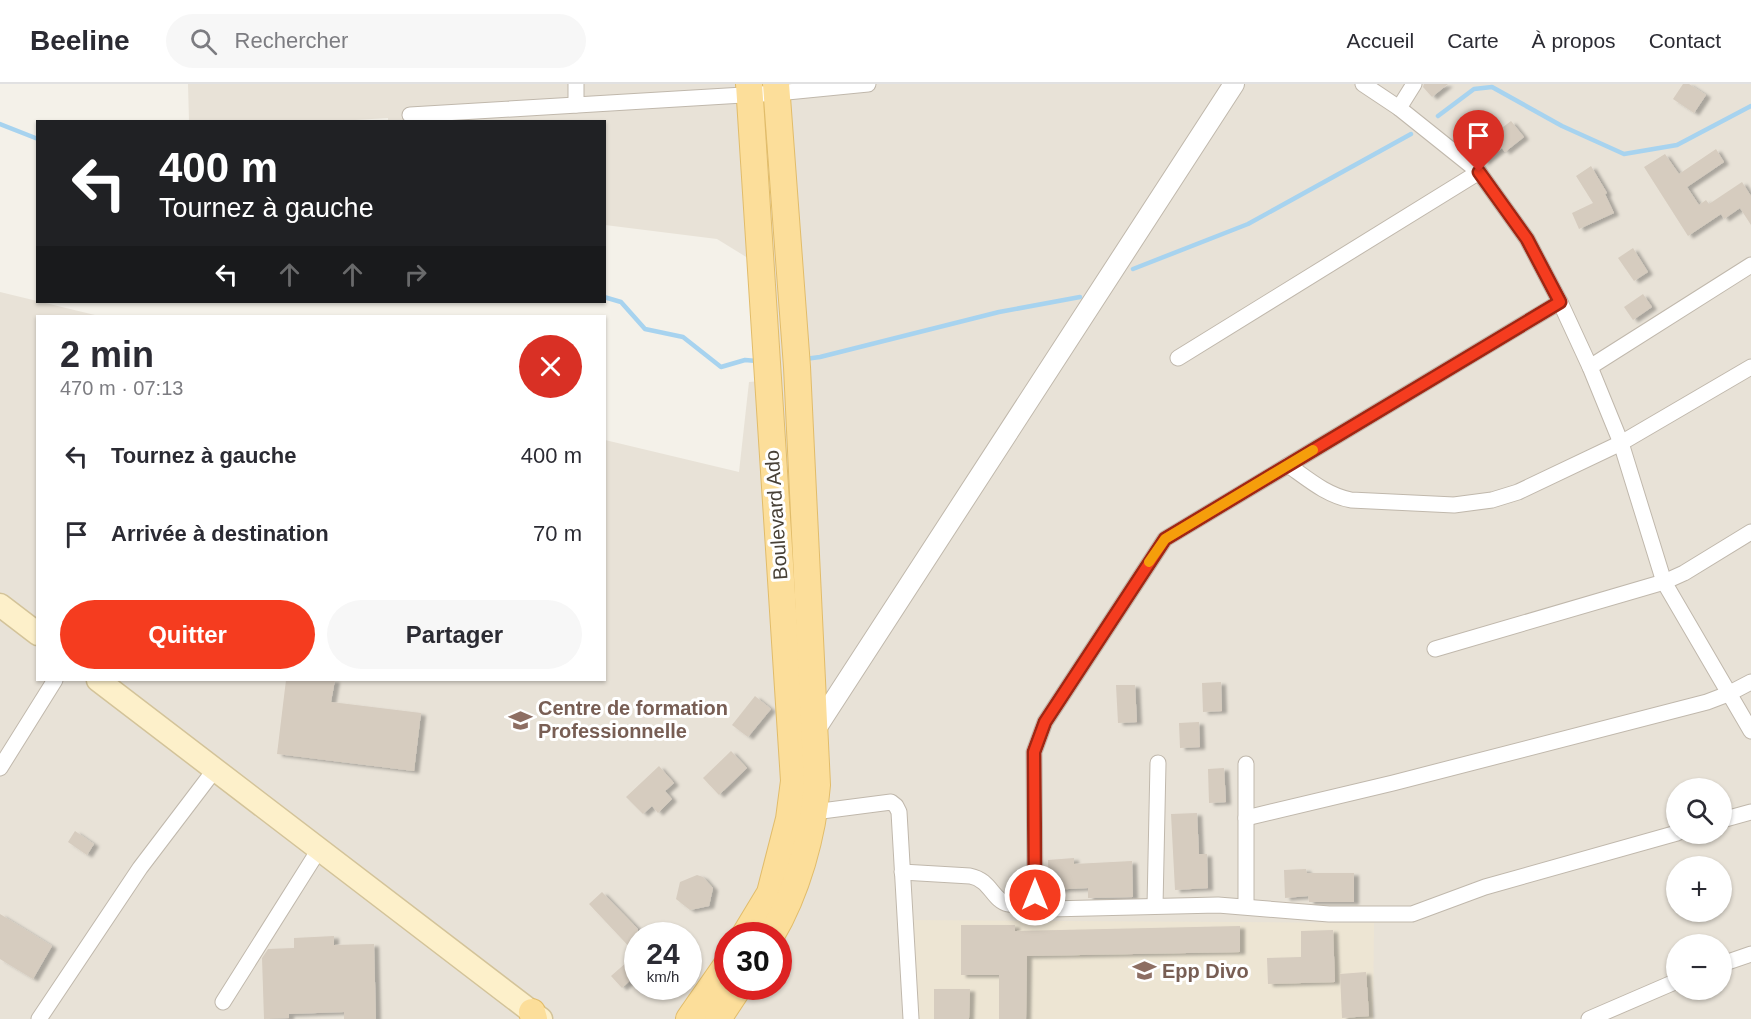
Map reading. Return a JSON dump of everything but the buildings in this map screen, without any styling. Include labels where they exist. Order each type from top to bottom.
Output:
[{"type":"main road","name":"Boulevard Ado","points":[[776,88],[796,355],[817,785],[808,843],[779,922]]},
{"type":"main road","name":"Boulevard Ado","points":[[749,89],[794,781],[789,819],[770,893],[752,922]]},
{"type":"main road","points":[[0,605],[36,632]]},
{"type":"main road","points":[[99,681],[320,848],[536,1017]]},
{"type":"main road","points":[[689,1019],[714,983]]},
{"type":"main road","points":[[718,1019],[731,1000]]},
{"type":"street","points":[[576,84],[576,105]]},
{"type":"street","points":[[410,115],[576,105],[749,89],[868,84]]},
{"type":"street","points":[[815,730],[1234,84]]},
{"type":"street","points":[[1363,84],[1399,108],[1479,172],[1527,239],[1590,367],[1621,443],[1664,582],[1751,731]]},
{"type":"street","points":[[1399,108],[1414,84]]},
{"type":"street","points":[[1178,358],[1479,172]]},
{"type":"street","points":[[1590,367],[1751,265]]},
{"type":"street","points":[[1560,302],[1165,539],[1045,722],[1034,752],[1035,895],[1038,904],[1049,909],[1246,906],[1329,914],[1412,914],[1485,887],[1666,836]]},
{"type":"street","points":[[1288,465],[1337,497],[1350,500],[1454,505],[1492,500],[1542,483],[1621,443],[1751,367]]},
{"type":"street","points":[[1435,649],[1664,582],[1684,573],[1751,532]]},
{"type":"street","points":[[0,768],[54,681]]},
{"type":"street","points":[[1246,818],[1673,711],[1728,694],[1751,682]]},
{"type":"street","points":[[1155,906],[1158,763]]},
{"type":"street","points":[[1246,765],[1246,906]]},
{"type":"street","points":[[39,1019],[140,868],[216,768]]},
{"type":"street","points":[[814,812],[891,802],[899,812],[911,1019]]},
{"type":"street","points":[[1732,817],[1751,812]]},
{"type":"street","points":[[223,1002],[320,848]]},
{"type":"street","points":[[902,872],[981,878],[1006,904],[1038,904]]},
{"type":"street","points":[[1732,961],[1751,954]]},
{"type":"street","points":[[1589,1019],[1666,986]]},
{"type":"shaded area","points":[[188,84],[1751,84],[1751,1019],[0,1019],[0,292],[36,301],[36,303],[45,303],[95,315],[36,315],[36,681],[606,681],[606,440],[739,472],[749,382],[771,380],[769,271],[717,239],[606,225],[606,120],[388,120],[388,118],[189,120]]},
{"type":"shaded area","name":"Epp Divo","points":[[912,920],[1374,923],[1373,1019],[917,1019]]},
{"type":"waterway","points":[[1438,116],[1474,89],[1492,87],[1562,126],[1624,154],[1677,145],[1751,106]]},
{"type":"waterway","points":[[0,124],[36,138]]},
{"type":"waterway","points":[[1133,269],[1248,224],[1411,134]]},
{"type":"waterway","points":[[805,359],[999,312],[1080,297]]},
{"type":"waterway","points":[[606,298],[621,302],[645,329],[683,337],[721,367],[745,360],[757,361]]},
{"type":"slow traffic","points":[[1149,562],[1165,539],[1313,450]]},
{"type":"place","name":"Centre de formation Professionnelle","points":[[520,720]]},
{"type":"place","name":"Epp Divo","points":[[1144,971]]},
{"type":"route","points":[[1035,895],[1034,752],[1038,738],[1045,722],[1165,539],[1560,302],[1527,239],[1479,172]]}]
